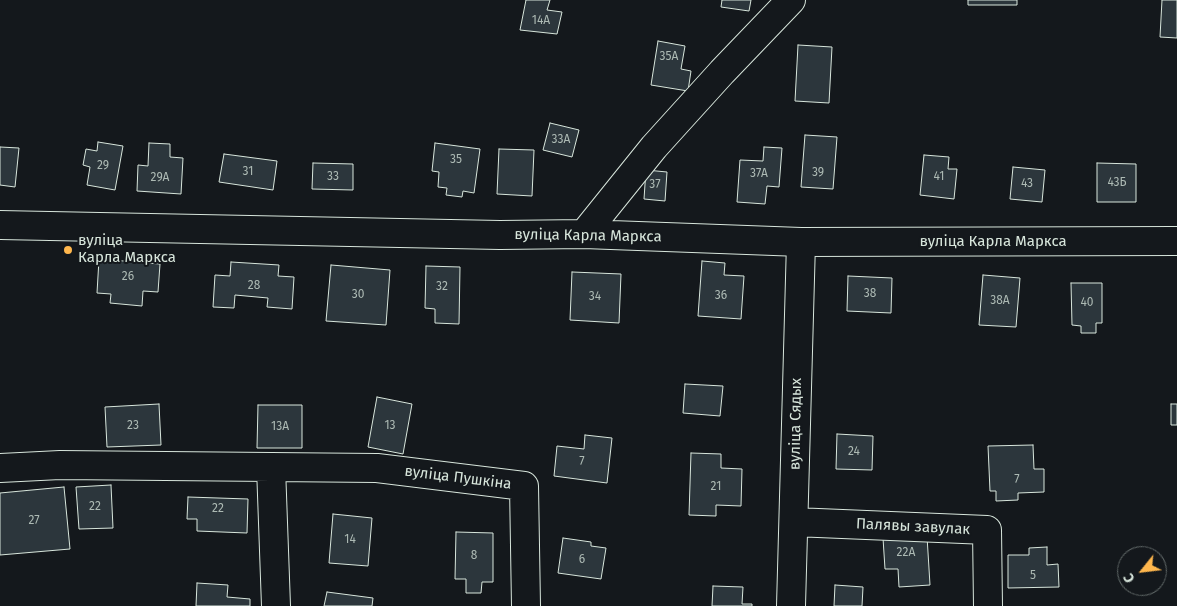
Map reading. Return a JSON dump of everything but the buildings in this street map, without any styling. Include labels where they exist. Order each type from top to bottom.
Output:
[{"type":"street","points":[[584,234],[654,146],[791,0]]},
{"type":"street","name":"вуліца Карла Маркса","points":[[0,224],[490,235],[584,234],[801,242],[1177,241]]},
{"type":"street","name":"вуліца Сядых","points":[[791,606],[801,242]]},
{"type":"street","name":"вуліца Пушкіна","points":[[0,468],[60,465],[377,468],[524,486],[526,606]]},
{"type":"street","points":[[271,467],[276,606]]},
{"type":"street","name":"Палявы завулак","points":[[794,522],[986,530],[988,606]]},
{"type":"place","name":"вуліца Карла Маркса","points":[[68,250]]}]
